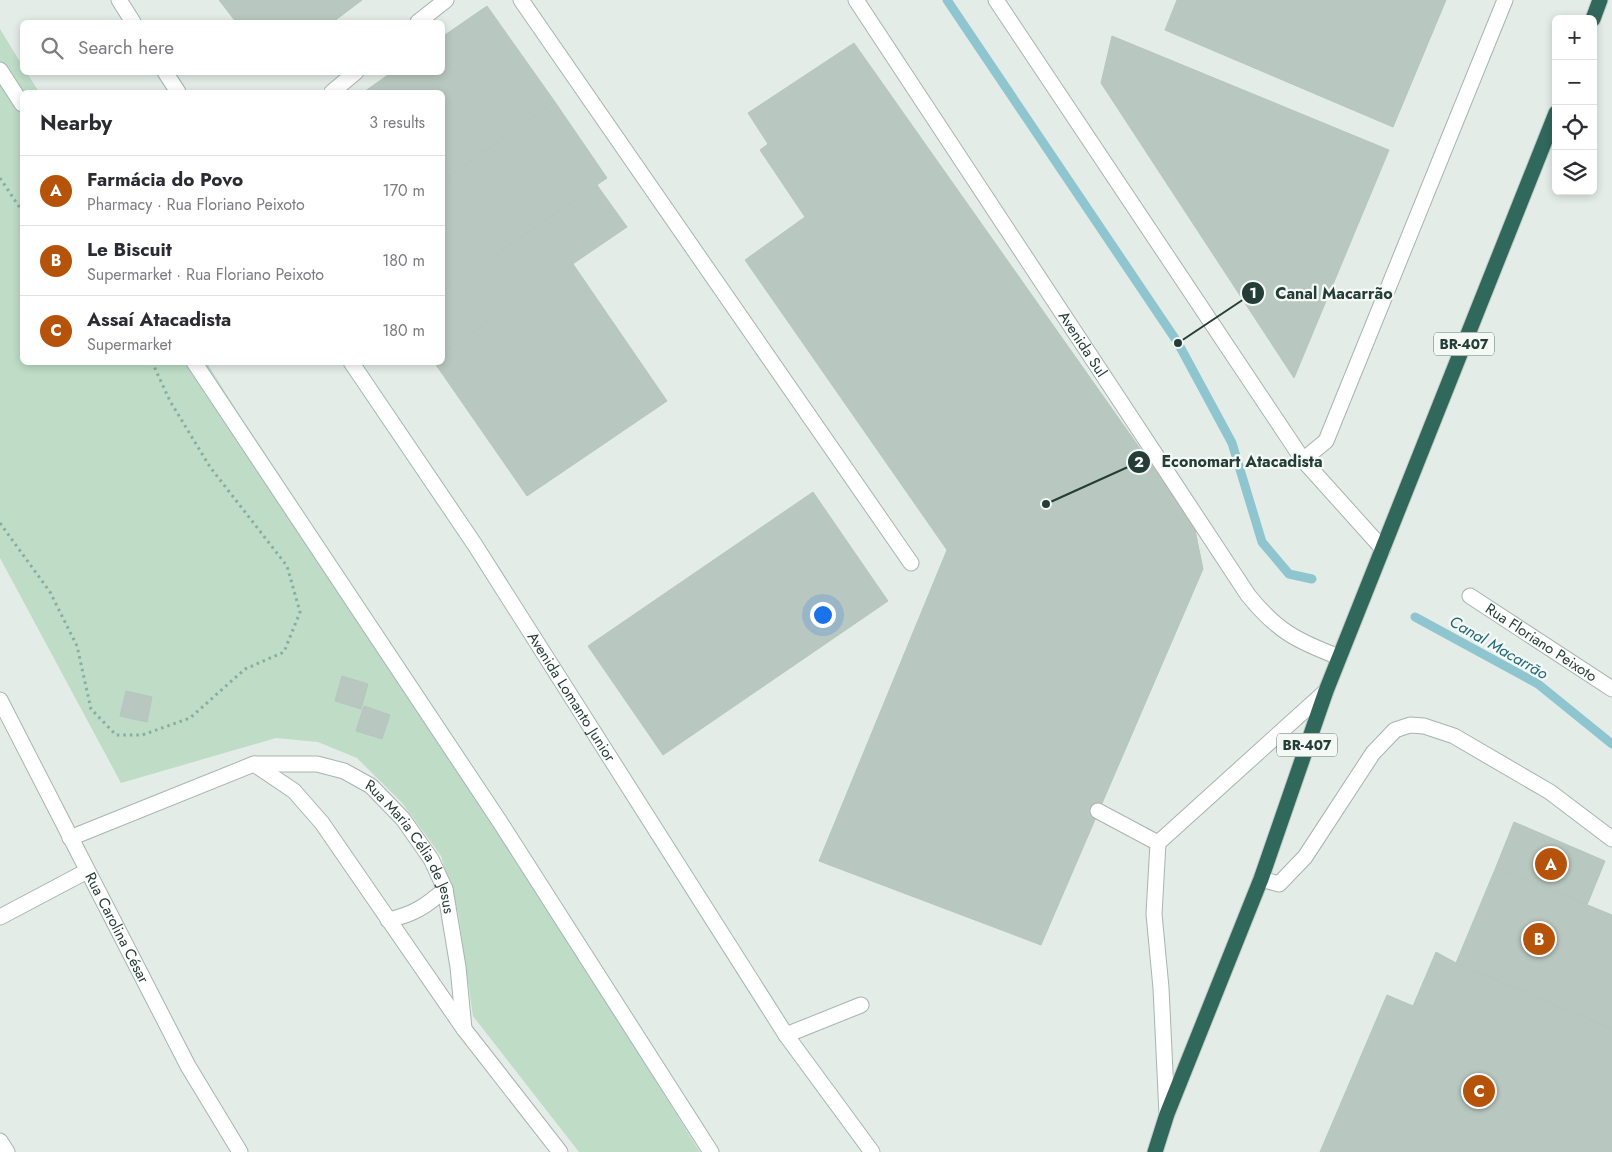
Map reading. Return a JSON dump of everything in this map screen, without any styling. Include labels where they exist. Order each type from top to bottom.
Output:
[{"type":"highway","points":[[1594,15],[1600,0]]},
{"type":"highway","name":"BR-407","points":[[1167,1114],[1261,879],[1326,691],[1552,123]]},
{"type":"highway","points":[[1156,1152],[1167,1114]]},
{"type":"street","points":[[118,0],[132,20]]},
{"type":"street","points":[[421,20],[446,0]]},
{"type":"street","points":[[521,0],[911,563]]},
{"type":"street","name":"Avenida Sul","points":[[856,0],[1248,595],[1265,617],[1299,642],[1340,657]]},
{"type":"street","points":[[996,0],[1303,460],[1383,549]]},
{"type":"street","points":[[1303,460],[1326,441],[1505,0]]},
{"type":"street","points":[[0,70],[20,101]]},
{"type":"street","points":[[167,75],[177,90]]},
{"type":"street","points":[[334,90],[352,75]]},
{"type":"street","points":[[196,365],[500,822],[711,1152]]},
{"type":"street","name":"Avenida Lomanto Junior","points":[[353,365],[475,546],[786,1036],[872,1152]]},
{"type":"street","name":"Rua Floriano Peixoto","points":[[1470,596],[1612,689]]},
{"type":"street","points":[[1167,1114],[1161,988],[1154,914],[1158,843],[1326,691]]},
{"type":"street","name":"Rua Carolina César","points":[[0,700],[188,1066],[240,1152]]},
{"type":"street","points":[[1261,879],[1279,884],[1305,857],[1373,753],[1395,730],[1410,725],[1424,726],[1454,736],[1550,792],[1612,839]]},
{"type":"street","points":[[254,764],[294,790],[322,823],[464,1028],[560,1152]]},
{"type":"street","name":"Rua Maria Célia de Jesus","points":[[70,838],[254,764],[317,764],[344,771],[371,786],[403,819],[431,859],[445,889],[458,967],[464,1028]]},
{"type":"street","points":[[286,785],[280,772],[283,766],[290,764]]},
{"type":"street","points":[[1098,811],[1158,843]]},
{"type":"street","points":[[0,917],[87,871]]},
{"type":"street","points":[[388,920],[428,906],[445,889]]},
{"type":"street","points":[[786,1036],[861,1005]]},
{"type":"street","points":[[0,1141],[7,1152]]},
{"type":"path","points":[[0,178],[20,208]]},
{"type":"path","points":[[0,523],[50,592],[77,646],[91,709],[116,735],[142,735],[190,718],[244,669],[284,652],[300,612],[287,566],[210,467],[170,401],[153,365]]},
{"type":"green space","points":[[0,29],[20,62],[20,75],[28,75],[38,90],[20,90],[20,365],[208,365],[700,1152],[579,1152],[473,1016],[458,912],[441,856],[403,804],[357,758],[318,742],[276,738],[121,783],[0,558]]},
{"type":"building","points":[[219,0],[362,0],[336,20],[234,20]]},
{"type":"building","points":[[1177,0],[1446,0],[1393,127],[1165,30]]},
{"type":"building","points":[[487,6],[555,102],[445,179],[445,90],[367,90],[388,75],[445,75],[445,35]]},
{"type":"building","points":[[1112,36],[1389,150],[1294,378],[1101,83]]},
{"type":"building","points":[[854,43],[1194,525],[1203,569],[1041,945],[819,861],[947,550],[745,260],[805,217],[760,150],[768,144],[748,113]]},
{"type":"building","points":[[555,102],[607,178],[445,289],[445,179]]},
{"type":"building","points":[[597,185],[627,227],[445,351],[445,289]]},
{"type":"building","points":[[573,264],[667,401],[527,496],[436,365],[445,365],[445,351]]},
{"type":"building","points":[[813,492],[888,601],[663,755],[588,646]]},
{"type":"building","points":[[342,676],[368,684],[361,709],[335,701]]},
{"type":"building","points":[[126,691],[152,697],[147,722],[120,716]]},
{"type":"building","points":[[364,706],[390,715],[382,739],[356,731]]},
{"type":"building","points":[[1514,822],[1605,861],[1587,905],[1496,867]]},
{"type":"building","points":[[1496,867],[1612,915],[1612,1029],[1456,963]]},
{"type":"building","points":[[1436,952],[1456,963],[1612,1029],[1612,1152],[1320,1152],[1387,995],[1413,1006]]},
{"type":"waterway","name":"Canal Macarrão","points":[[947,0],[1178,343],[1232,443],[1262,542],[1289,574],[1312,579]]},
{"type":"waterway","name":"Canal Macarrão","points":[[1415,617],[1538,684],[1612,744]]},
{"type":"place","name":"Canal Macarrão","points":[[1178,343]]},
{"type":"place","name":"Economart Atacadista","points":[[1046,504]]},
{"type":"place","name":"Farmácia do Povo","points":[[1551,864]]},
{"type":"place","name":"Le Biscuit","points":[[1539,939]]},
{"type":"place","name":"Assaí Atacadista","points":[[1479,1091]]}]
